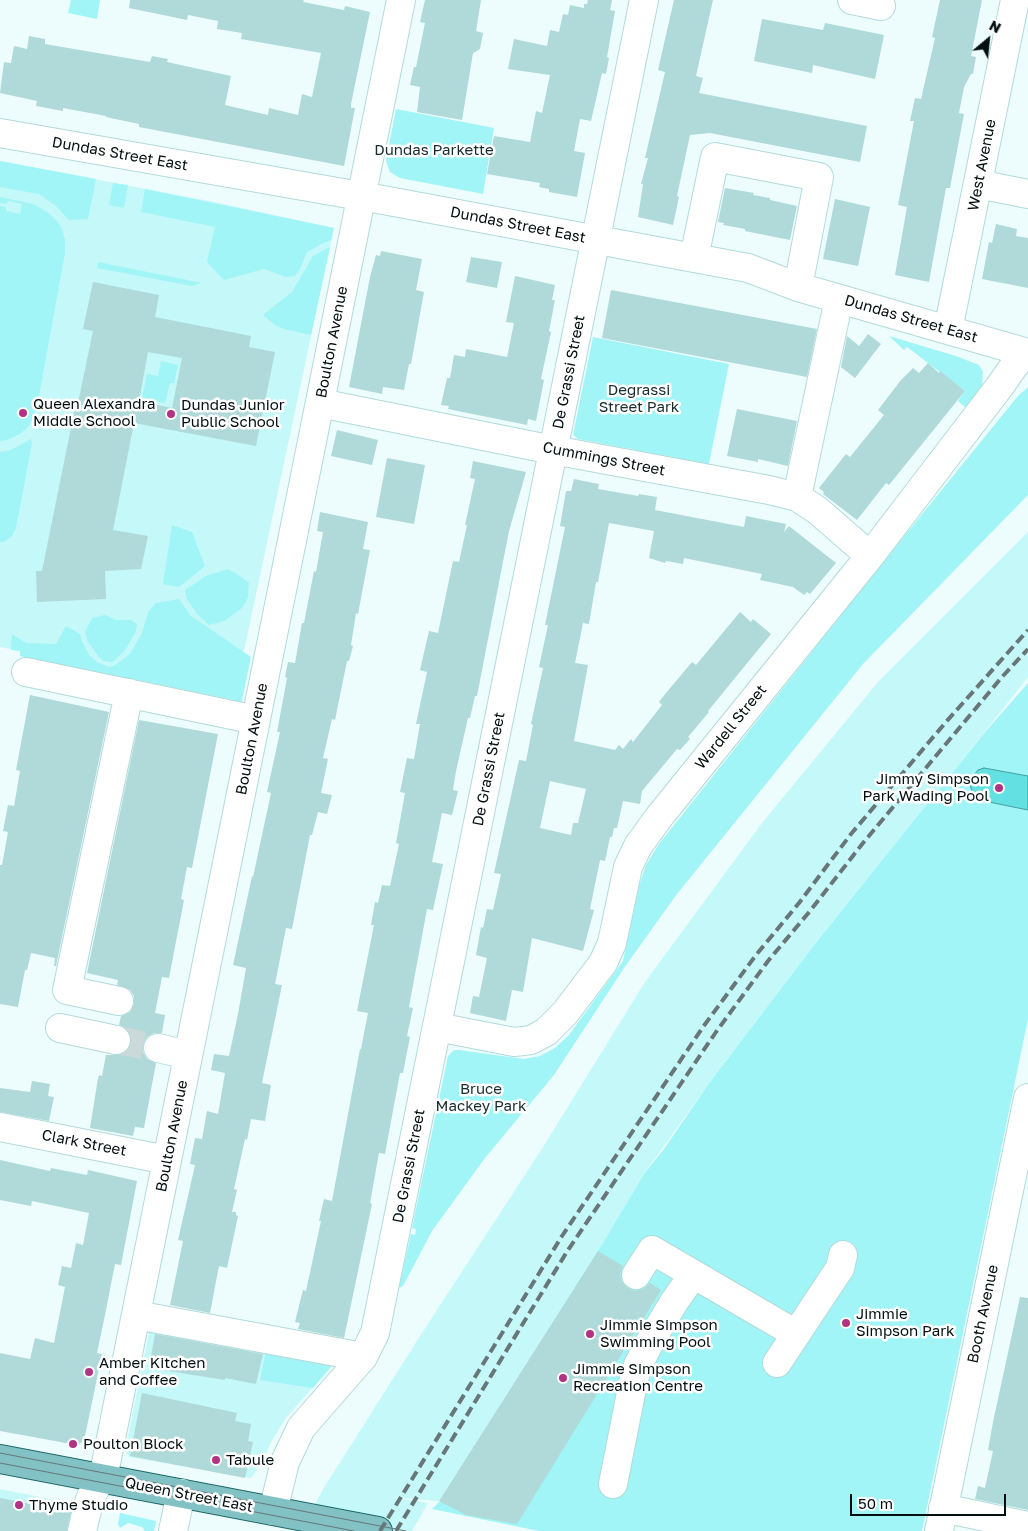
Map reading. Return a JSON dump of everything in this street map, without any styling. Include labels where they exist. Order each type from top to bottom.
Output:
[{"type":"main road","name":"Queen Street East","points":[[0,1459],[378,1531]]},
{"type":"street","name":"Boulton Avenue","points":[[82,1531],[89,1502],[94,1490],[103,1478],[401,0]]},
{"type":"street","name":"De Grassi Street","points":[[273,1511],[285,1462],[301,1428],[363,1357],[375,1333],[644,0]]},
{"type":"street","points":[[852,0],[881,6]]},
{"type":"street","name":"West Avenue","points":[[948,330],[1015,0]]},
{"type":"street","name":"Dundas Street East","points":[[0,133],[361,196],[748,268],[798,287],[1026,352]]},
{"type":"street","points":[[694,258],[715,157],[819,177],[798,287]]},
{"type":"street","points":[[978,184],[1028,194]]},
{"type":"street","points":[[797,497],[839,298]]},
{"type":"street","name":"Wardell Street","points":[[437,1028],[514,1042],[531,1040],[546,1032],[566,1013],[602,964],[612,943],[628,867],[638,846],[659,817],[870,556],[1026,352]]},
{"type":"street","name":"Cummings Street","points":[[320,403],[553,450],[770,490],[797,497],[817,510],[870,556]]},
{"type":"street","points":[[26,672],[256,720]]},
{"type":"street","points":[[119,1001],[67,990],[128,693]]},
{"type":"street","points":[[60,1028],[116,1040]]},
{"type":"street","points":[[158,1048],[188,1055]]},
{"type":"street","name":"Booth Avenue","points":[[941,1520],[1017,1203],[1028,1098]]},
{"type":"street","name":"Clark Street","points":[[0,1127],[167,1160]]},
{"type":"street","points":[[636,1275],[652,1250],[796,1334]]},
{"type":"street","points":[[778,1363],[840,1268],[844,1255]]},
{"type":"street","points":[[613,1484],[638,1365],[674,1302],[693,1275]]},
{"type":"street","points":[[136,1315],[363,1357]]},
{"type":"street","points":[[174,1531],[181,1494]]},
{"type":"street","points":[[941,1520],[1028,1526]]},
{"type":"shaded area","name":"Dundas Junior Public School","points":[[0,161],[214,202],[334,228],[244,651],[117,676],[20,656],[20,651],[0,647]]},
{"type":"shaded area","points":[[1028,532],[1028,677],[815,944],[707,1086],[644,1174],[598,1251],[439,1501],[390,1497],[428,1503],[412,1531],[299,1531],[325,1486],[543,1147],[645,982],[762,823],[878,682]]},
{"type":"shaded area","name":"Jimmy Simpson Park Wading Pool","points":[[984,768],[1028,776],[1028,810],[979,800],[974,797],[970,785],[971,779],[978,770]]},
{"type":"shaded area","points":[[153,1313],[340,1356],[286,1418],[271,1442],[262,1463],[251,1478],[129,1457],[125,1451]]},
{"type":"shaded area","points":[[0,1489],[90,1507],[86,1531],[0,1531]]},
{"type":"green space","points":[[71,0],[100,0],[97,19],[68,13]]},
{"type":"green space","name":"Dundas Parkette","points":[[396,109],[494,128],[483,194],[400,178],[390,172],[386,161]]},
{"type":"green space","points":[[0,161],[96,179],[88,219],[69,220],[56,206],[39,194],[0,187]]},
{"type":"green space","points":[[113,183],[128,185],[124,208],[109,205]]},
{"type":"green space","points":[[145,189],[334,228],[331,240],[307,252],[295,276],[286,277],[264,269],[224,280],[207,262],[215,227],[141,212]]},
{"type":"green space","points":[[0,197],[33,204],[47,212],[62,229],[65,240],[65,253],[34,415],[29,426],[20,434],[0,441],[0,206],[6,207],[6,211],[20,214],[22,204],[8,201],[7,204],[0,203]]},
{"type":"green space","points":[[330,247],[311,335],[284,329],[275,325],[263,315],[292,292],[313,256]]},
{"type":"green space","points":[[98,262],[202,283],[192,286],[97,268]]},
{"type":"green space","points":[[889,336],[956,356],[979,365],[983,372],[982,387],[966,408],[958,401],[965,391],[907,347],[904,350]]},
{"type":"green space","name":"Degrassi Street Park","points":[[593,337],[729,364],[709,464],[578,439],[573,435]]},
{"type":"green space","points":[[161,361],[178,365],[174,383],[170,383],[165,403],[142,398],[147,374],[158,376]]},
{"type":"green space","name":"Bruce Mackey Park","points":[[1028,387],[1028,495],[863,664],[677,894],[624,968],[554,1075],[485,1158],[432,1231],[403,1286],[399,1288],[411,1234],[415,1235],[416,1229],[412,1228],[448,1056],[454,1050],[459,1050],[524,1059],[540,1056],[555,1048],[569,1035],[623,961],[639,886],[646,865],[659,844],[893,550],[1018,396]]},
{"type":"green space","points":[[31,439],[32,443],[16,528],[12,536],[4,542],[0,542],[0,452],[11,450]]},
{"type":"green space","points":[[172,525],[192,532],[205,566],[179,587],[163,584]]},
{"type":"green space","points":[[228,569],[249,583],[248,598],[242,608],[224,621],[209,625],[197,614],[187,599],[185,590],[206,576]]},
{"type":"green space","points":[[179,599],[191,616],[251,657],[241,705],[234,700],[20,656],[20,651],[11,650],[12,634],[26,643],[56,644],[66,626],[80,634],[89,655],[97,662],[109,667],[114,666],[130,654],[142,633],[148,612],[156,603]]},
{"type":"green space","points":[[105,615],[116,620],[131,620],[137,624],[136,631],[126,649],[114,661],[110,662],[104,661],[99,657],[88,642],[85,632],[92,618]]},
{"type":"green space","name":"Jimmie Simpson Park","points":[[1028,683],[1028,1019],[922,1531],[539,1531],[432,1509],[440,1501],[598,1251],[644,1174],[664,1149],[707,1086],[815,944],[986,731]]},
{"type":"green space","points":[[268,1342],[340,1356],[313,1388],[260,1380]]},
{"type":"green space","points":[[120,1513],[156,1521],[154,1531],[145,1531],[142,1527],[128,1523],[120,1528],[118,1524]]},
{"type":"building","points":[[130,0],[304,0],[303,2],[344,10],[345,6],[370,12],[351,104],[351,108],[355,108],[344,166],[139,127],[139,124],[106,116],[63,108],[63,111],[36,106],[37,101],[0,93],[4,62],[11,63],[14,46],[27,49],[29,36],[45,39],[45,44],[150,62],[152,56],[168,59],[167,62],[231,76],[225,105],[268,115],[269,108],[298,115],[302,94],[312,97],[321,53],[241,39],[242,33],[217,29],[218,21],[188,15],[187,20],[129,8]]},
{"type":"building","points":[[425,0],[481,0],[476,31],[483,33],[480,49],[473,53],[462,120],[417,112],[420,87],[410,85],[414,67],[416,67],[425,23],[420,22]]},
{"type":"building","points":[[588,0],[612,0],[610,10],[615,11],[606,74],[602,73],[591,121],[580,119],[574,151],[585,153],[577,197],[549,192],[549,189],[539,187],[540,183],[487,174],[494,136],[530,142],[536,111],[542,113],[550,75],[508,69],[514,39],[547,46],[550,30],[559,32],[563,14],[568,15],[570,5],[584,8],[584,4],[587,4]]},
{"type":"building","points":[[674,0],[713,0],[696,76],[703,78],[699,93],[867,126],[860,162],[710,133],[690,135],[673,225],[638,217],[643,184],[641,184],[648,158],[645,158],[665,72],[658,70]]},
{"type":"building","points":[[940,0],[982,0],[971,56],[976,57],[973,74],[971,74],[964,87],[959,113],[964,114],[950,188],[946,188],[929,282],[895,275],[907,207],[898,205],[914,121],[910,121],[915,98],[921,99],[935,38],[932,37]]},
{"type":"building","points":[[762,19],[823,30],[825,23],[884,35],[875,79],[813,65],[812,73],[754,61]]},
{"type":"building","points":[[725,188],[754,193],[753,195],[797,206],[790,240],[745,231],[745,229],[723,225],[724,223],[718,222]]},
{"type":"building","points":[[835,199],[870,207],[858,266],[823,259]]},
{"type":"building","points":[[996,224],[1017,229],[1016,236],[1028,238],[1028,288],[982,279],[989,242],[992,243]]},
{"type":"building","points":[[381,251],[422,259],[416,290],[424,292],[411,364],[409,364],[404,390],[383,387],[382,394],[349,387],[370,277],[376,255],[380,256]]},
{"type":"building","points":[[471,257],[502,262],[497,288],[466,282]]},
{"type":"building","points":[[515,276],[555,285],[552,300],[555,300],[549,331],[551,332],[541,379],[544,380],[536,421],[528,419],[527,425],[448,409],[449,406],[441,405],[447,378],[450,378],[454,355],[465,357],[466,349],[507,357],[514,323],[506,322]]},
{"type":"building","points":[[93,282],[159,295],[155,317],[251,336],[249,347],[275,352],[256,446],[134,423],[113,530],[148,536],[141,569],[105,571],[106,599],[37,602],[36,571],[42,571],[76,403],[78,403],[93,331],[83,329]],"holes":[[[148,352],[182,358],[172,408],[139,401]]]},
{"type":"building","points":[[611,290],[817,329],[807,377],[602,338]]},
{"type":"building","points":[[868,334],[881,344],[855,378],[841,367],[847,336],[859,346]]},
{"type":"building","points":[[928,363],[965,391],[889,485],[886,483],[857,520],[823,494],[824,492],[819,488],[846,454],[850,457],[884,415],[878,410],[901,380],[913,368],[919,373]]},
{"type":"building","points":[[737,409],[797,421],[788,466],[758,459],[758,462],[727,456]]},
{"type":"building","points":[[337,430],[378,440],[372,465],[331,456]]},
{"type":"building","points":[[387,458],[425,465],[414,524],[376,517]]},
{"type":"building","points":[[473,461],[526,472],[509,531],[477,696],[475,696],[470,718],[468,718],[456,771],[453,790],[458,791],[452,815],[442,813],[432,862],[443,864],[433,910],[427,909],[409,1007],[413,1008],[407,1036],[410,1037],[403,1073],[400,1073],[385,1154],[379,1153],[370,1203],[372,1204],[344,1338],[298,1329],[300,1323],[295,1322],[303,1290],[306,1291],[324,1199],[332,1201],[368,1013],[357,1011],[374,925],[371,925],[375,902],[378,903],[382,885],[390,886],[399,844],[396,843],[405,793],[400,792],[407,758],[414,759],[420,724],[416,724],[427,672],[420,670],[429,631],[438,633],[453,561],[459,562],[475,479],[470,478]]},
{"type":"building","points":[[574,479],[599,484],[598,489],[638,496],[639,494],[657,497],[655,510],[744,527],[746,516],[786,524],[784,532],[789,526],[836,563],[810,594],[807,592],[804,595],[793,587],[760,580],[762,574],[684,558],[683,564],[666,561],[665,563],[649,558],[654,531],[609,523],[589,624],[583,623],[575,663],[588,665],[574,741],[615,750],[619,745],[623,749],[631,739],[633,742],[662,705],[659,702],[666,693],[692,662],[696,665],[740,612],[751,622],[753,619],[771,634],[708,711],[688,737],[690,739],[680,750],[677,749],[642,791],[640,804],[623,801],[617,828],[614,828],[612,837],[610,837],[605,861],[600,860],[590,909],[594,910],[583,951],[532,938],[523,992],[512,990],[506,1021],[470,1013],[473,996],[479,997],[487,958],[476,955],[481,927],[483,928],[487,909],[493,910],[501,874],[494,873],[519,760],[526,761],[533,725],[531,724],[543,668],[539,667],[548,625],[545,625],[565,527],[560,526],[566,491],[571,491]],"holes":[[[550,781],[586,789],[578,823],[573,823],[571,835],[540,828]]]},
{"type":"building","points":[[320,512],[368,522],[363,549],[370,550],[358,614],[356,613],[351,645],[353,646],[349,661],[347,661],[335,720],[332,719],[323,758],[328,759],[321,793],[332,795],[327,814],[318,812],[312,835],[310,835],[292,929],[286,928],[275,984],[282,985],[262,1083],[271,1085],[265,1121],[251,1119],[247,1140],[245,1139],[234,1189],[237,1190],[232,1212],[236,1212],[238,1216],[227,1268],[219,1266],[210,1313],[170,1305],[183,1241],[178,1240],[195,1165],[190,1164],[195,1138],[202,1139],[207,1111],[218,1114],[225,1073],[211,1070],[214,1054],[229,1056],[238,1014],[246,968],[233,965],[271,793],[267,792],[280,732],[277,732],[288,662],[295,663],[314,571],[316,572],[323,532],[317,531]]},
{"type":"building","points":[[30,695],[109,712],[56,966],[54,966],[55,958],[31,953],[27,970],[25,970],[18,1007],[0,1004],[0,865],[2,865],[8,832],[3,831],[8,805],[14,806],[20,771],[16,770]]},
{"type":"building","points":[[139,720],[218,734],[192,868],[187,867],[181,899],[184,900],[169,978],[162,977],[155,1013],[165,1015],[162,1033],[154,1033],[147,1037],[143,1045],[143,1052],[147,1059],[156,1063],[144,1128],[135,1127],[133,1136],[90,1128],[98,1078],[99,1075],[102,1076],[106,1055],[121,1055],[128,1050],[131,1044],[131,1035],[126,1028],[119,1025],[121,1016],[130,1012],[134,1004],[134,996],[130,990],[117,985],[118,980],[87,973]]},
{"type":"building","points":[[32,1081],[50,1084],[48,1096],[54,1097],[49,1121],[0,1112],[0,1088],[30,1092]]},
{"type":"building","points":[[0,1160],[50,1171],[51,1168],[87,1175],[88,1170],[137,1181],[121,1265],[115,1264],[97,1353],[102,1354],[84,1441],[77,1445],[0,1431],[0,1353],[30,1359],[35,1338],[54,1343],[65,1287],[58,1285],[62,1266],[71,1268],[76,1243],[83,1245],[89,1213],[32,1201],[31,1206],[0,1200]]},
{"type":"building","name":"Jimmie Simpson Recreation Centre","points":[[598,1251],[623,1266],[620,1274],[622,1282],[628,1288],[635,1291],[643,1289],[650,1283],[661,1290],[517,1524],[466,1515],[439,1501]]},
{"type":"building","points":[[1020,1297],[1028,1298],[1028,1510],[975,1499],[978,1486],[985,1488],[993,1451],[988,1450],[993,1422]]},
{"type":"building","points":[[155,1334],[263,1354],[256,1384],[149,1368]]},
{"type":"building","points":[[142,1393],[237,1413],[235,1421],[251,1424],[248,1441],[253,1442],[245,1478],[130,1456]]},
{"type":"building","points":[[0,1498],[71,1511],[67,1531],[0,1531]]},
{"type":"tunnel","points":[[116,1040],[158,1048]]},
{"type":"tram line","points":[[0,1453],[406,1531]]},
{"type":"tram line","points":[[0,1463],[354,1531]]},
{"type":"railway","points":[[380,1531],[562,1236],[703,1027],[756,955],[799,903],[851,834],[946,722],[1028,630]]},
{"type":"railway","points":[[396,1531],[568,1250],[716,1032],[768,961],[863,843],[1002,677],[1028,649]]},
{"type":"place","name":"Queen Alexandra Middle School","points":[[23,413]]},
{"type":"place","name":"Dundas Junior Public School","points":[[171,414]]},
{"type":"place","name":"Jimmy Simpson Park Wading Pool","points":[[999,788]]},
{"type":"place","name":"Jimmie Simpson Park","points":[[846,1323]]},
{"type":"place","name":"Jimmie Simpson Swimming Pool","points":[[590,1334]]},
{"type":"place","name":"Amber Kitchen and Coffee","points":[[89,1372]]},
{"type":"place","name":"Jimmie Simpson Recreation Centre","points":[[563,1378]]},
{"type":"place","name":"Poulton Block","points":[[73,1444]]},
{"type":"place","name":"Tabule","points":[[216,1460]]},
{"type":"place","name":"Thyme Studio","points":[[19,1505]]}]
